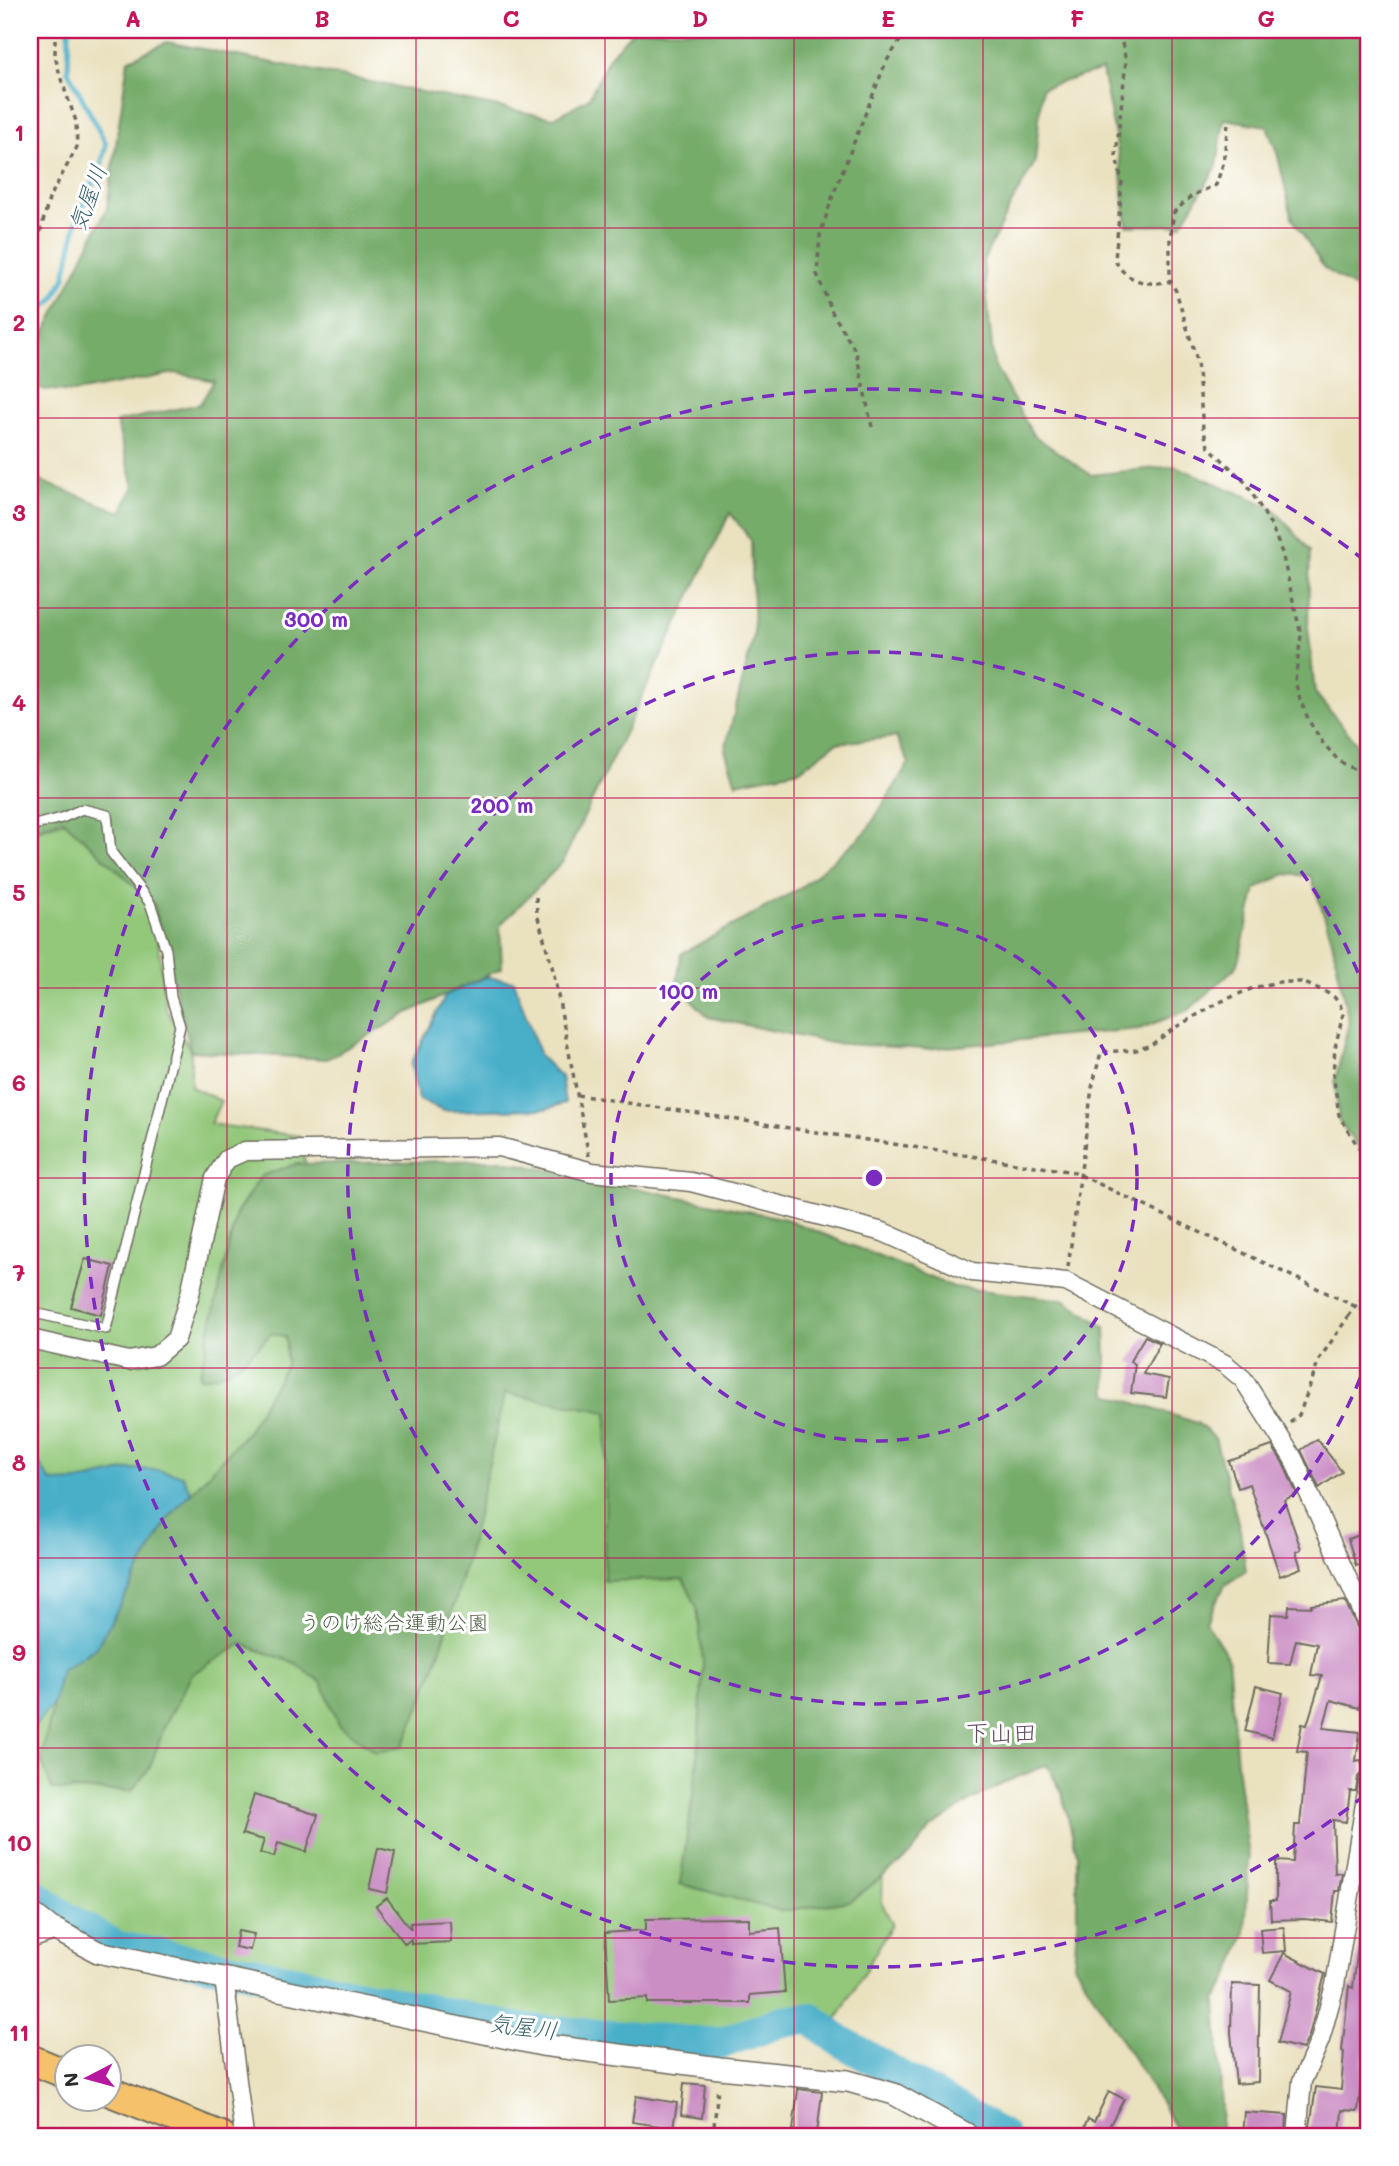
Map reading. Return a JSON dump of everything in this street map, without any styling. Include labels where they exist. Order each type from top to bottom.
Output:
[{"type":"main road","points":[[30,2059],[52,2068]]},
{"type":"main road","points":[[122,2097],[221,2136]]},
{"type":"street","points":[[30,1339],[129,1361],[156,1356],[176,1339],[190,1294],[215,1178],[227,1159],[245,1151],[499,1147],[592,1172],[691,1182],[883,1232],[972,1272],[1066,1282],[1225,1364],[1243,1379],[1293,1458],[1369,1626]]},
{"type":"street","points":[[1297,2136],[1301,2081],[1320,2040],[1335,1984],[1369,1780]]},
{"type":"street","points":[[30,1910],[56,1930],[98,1952],[542,2045],[848,2081],[894,2094],[970,2136]]},
{"type":"street","points":[[30,1939],[56,1930]]},
{"type":"street","points":[[224,1978],[244,2136]]},
{"type":"lane","points":[[30,826],[62,818],[82,809],[107,815],[111,852],[150,903],[166,950],[171,997],[180,1026],[106,1329],[30,1312]]},
{"type":"path","points":[[30,271],[48,199],[77,147],[76,121],[55,56],[55,30]]},
{"type":"path","points":[[872,427],[856,352],[832,313],[817,274],[820,235],[837,184],[886,62],[907,30]]},
{"type":"path","points":[[1122,43],[1126,61],[1116,156],[1122,182],[1115,260],[1121,271],[1138,281],[1156,285],[1170,281]]},
{"type":"path","points":[[1228,124],[1223,164],[1216,185],[1193,195],[1174,212],[1170,237],[1170,281],[1176,291],[1197,361],[1203,429],[1208,446],[1213,454],[1246,483],[1272,527],[1282,553],[1301,635],[1295,681],[1300,699],[1309,721],[1323,743],[1339,761],[1369,777]]},
{"type":"path","points":[[536,897],[537,914],[553,970],[592,1172]]},
{"type":"path","points":[[1066,1282],[1092,1088],[1101,1052],[1136,1050],[1151,1045],[1220,1002],[1253,988],[1279,982],[1301,982],[1328,994],[1340,1004],[1343,1014],[1335,1048],[1334,1092],[1339,1115],[1369,1165]]},
{"type":"path","points":[[577,1095],[1074,1172],[1369,1313]]},
{"type":"path","points":[[1278,1434],[1299,1415],[1320,1358],[1369,1287]]},
{"type":"path","points":[[713,2136],[720,2068]]},
{"type":"green space","points":[[633,30],[1369,30],[1369,286],[1354,288],[1324,268],[1292,217],[1278,156],[1267,126],[1224,119],[1217,166],[1181,225],[1127,226],[1119,157],[1102,70],[1042,88],[1035,162],[983,261],[994,365],[1033,435],[1091,475],[1175,466],[1272,507],[1310,550],[1308,627],[1315,693],[1369,758],[1369,1160],[1339,1122],[1335,1081],[1349,1022],[1331,936],[1311,876],[1286,874],[1256,889],[1237,966],[1189,1010],[1139,1029],[925,1049],[831,1043],[708,1017],[677,984],[681,954],[799,889],[866,832],[909,763],[896,737],[836,743],[800,770],[736,783],[725,750],[754,635],[751,540],[730,513],[562,863],[500,925],[502,968],[410,1012],[327,1059],[191,1051],[154,904],[62,819],[30,831],[30,477],[121,512],[134,486],[116,422],[200,404],[214,381],[175,373],[76,392],[40,389],[30,373],[30,363],[107,208],[128,60],[167,42],[554,118],[589,98],[609,57]]},
{"type":"green space","name":"うのけ総合運動公園","points":[[98,811],[154,904],[166,1009],[191,1051],[191,1087],[221,1101],[210,1124],[299,1136],[308,1173],[482,1166],[883,1857],[882,1903],[892,1924],[836,2021],[701,2032],[524,2017],[122,1939],[41,1890],[30,1880],[30,832]]},
{"type":"green space","points":[[500,1160],[786,1219],[954,1287],[1065,1300],[1105,1327],[1107,1394],[1197,1423],[1215,1438],[1240,1530],[1246,1571],[1225,1585],[1206,1622],[1228,1657],[1237,1764],[1249,1857],[1245,1933],[1231,1972],[1216,2000],[1222,2108],[1220,2136],[1179,2136],[1074,1964],[1077,1854],[1062,1793],[1047,1765],[972,1800],[931,1828],[910,1855],[851,1901],[781,1911],[680,1884],[697,1767],[703,1663],[697,1607],[683,1579],[604,1581],[607,1412],[505,1393],[463,1573],[437,1661],[402,1747],[375,1752],[339,1724],[322,1683],[295,1663],[242,1644],[192,1674],[165,1725],[150,1767],[132,1791],[52,1790],[41,1759],[61,1670],[96,1648],[169,1517],[247,1432],[286,1365],[286,1337],[272,1333],[230,1369],[210,1377],[199,1377],[236,1214],[261,1176],[296,1164]]},
{"type":"water","points":[[486,977],[514,981],[540,1056],[561,1077],[565,1103],[546,1109],[443,1111],[418,1099],[411,1064],[446,995]]},
{"type":"water","points":[[30,1449],[51,1482],[81,1481],[132,1469],[157,1470],[182,1475],[191,1492],[169,1517],[96,1648],[61,1670],[53,1704],[30,1732]]},
{"type":"building","points":[[85,1259],[113,1266],[101,1315],[71,1307]]},
{"type":"building","points":[[1145,1336],[1160,1343],[1143,1374],[1169,1379],[1166,1397],[1131,1393],[1135,1364],[1130,1361]]},
{"type":"building","points":[[1317,1439],[1342,1472],[1319,1488],[1301,1450]]},
{"type":"building","points":[[1272,1446],[1297,1494],[1284,1500],[1301,1549],[1296,1552],[1301,1568],[1280,1576],[1249,1484],[1238,1488],[1229,1461]]},
{"type":"building","points":[[1369,1532],[1369,1562],[1356,1566],[1348,1539]]},
{"type":"building","points":[[1345,1601],[1359,1631],[1369,1637],[1369,1684],[1366,1683],[1359,1708],[1331,1700],[1323,1728],[1360,1732],[1356,1761],[1361,1760],[1363,1771],[1358,1777],[1356,1791],[1350,1791],[1346,1822],[1333,1820],[1335,1874],[1342,1873],[1339,1891],[1335,1891],[1332,1922],[1271,1920],[1270,1901],[1276,1901],[1276,1861],[1293,1862],[1295,1825],[1300,1825],[1307,1752],[1297,1751],[1302,1724],[1307,1725],[1322,1676],[1311,1675],[1317,1644],[1296,1640],[1290,1664],[1268,1663],[1271,1614],[1288,1615],[1289,1606],[1312,1607],[1311,1605]]},
{"type":"building","points":[[1256,1686],[1283,1693],[1272,1738],[1245,1731]]},
{"type":"building","points":[[254,1795],[318,1815],[306,1852],[278,1843],[274,1857],[260,1853],[264,1840],[242,1834]]},
{"type":"building","points":[[378,1848],[395,1852],[387,1893],[369,1889]]},
{"type":"building","points":[[387,1898],[411,1930],[410,1923],[450,1921],[451,1942],[411,1944],[411,1939],[405,1944],[376,1906]]},
{"type":"building","points":[[749,1918],[749,1931],[780,1928],[785,1992],[750,1995],[750,2003],[647,2003],[647,1998],[609,2000],[605,1933],[646,1930],[646,1919]]},
{"type":"building","points":[[1284,1927],[1286,1951],[1262,1953],[1260,1929]]},
{"type":"building","points":[[1360,1928],[1369,1928],[1369,2055],[1364,2054],[1358,2111],[1342,2110],[1340,2136],[1309,2133],[1316,2087],[1341,2090],[1349,1986],[1353,1988]]},
{"type":"building","points":[[238,1931],[254,1934],[250,1950],[235,1947]]},
{"type":"building","points":[[1284,1953],[1325,1974],[1303,2049],[1278,2043],[1291,1991],[1270,1980]]},
{"type":"building","points":[[1232,1984],[1260,1985],[1258,2082],[1236,2084],[1231,2033]]},
{"type":"building","points":[[684,2083],[705,2085],[702,2118],[681,2115]]},
{"type":"building","points":[[798,2089],[822,2092],[817,2134],[793,2131]]},
{"type":"building","points":[[1109,2091],[1124,2099],[1108,2128],[1124,2136],[1080,2136],[1088,2119],[1094,2122]]},
{"type":"building","points":[[636,2096],[677,2103],[673,2128],[632,2122]]},
{"type":"building","points":[[1244,2112],[1287,2115],[1286,2134],[1242,2136]]},
{"type":"waterway","name":"気屋川","points":[[30,319],[53,300],[65,277],[77,220],[101,166],[106,144],[68,71],[69,30]]},
{"type":"waterway","name":"気屋川","points":[[30,1891],[69,1920],[118,1947],[238,1969],[518,2029],[719,2044],[783,2021],[812,2019],[839,2040],[1003,2136]]},
{"type":"district","name":"下山田","points":[[1001,1733]]}]
